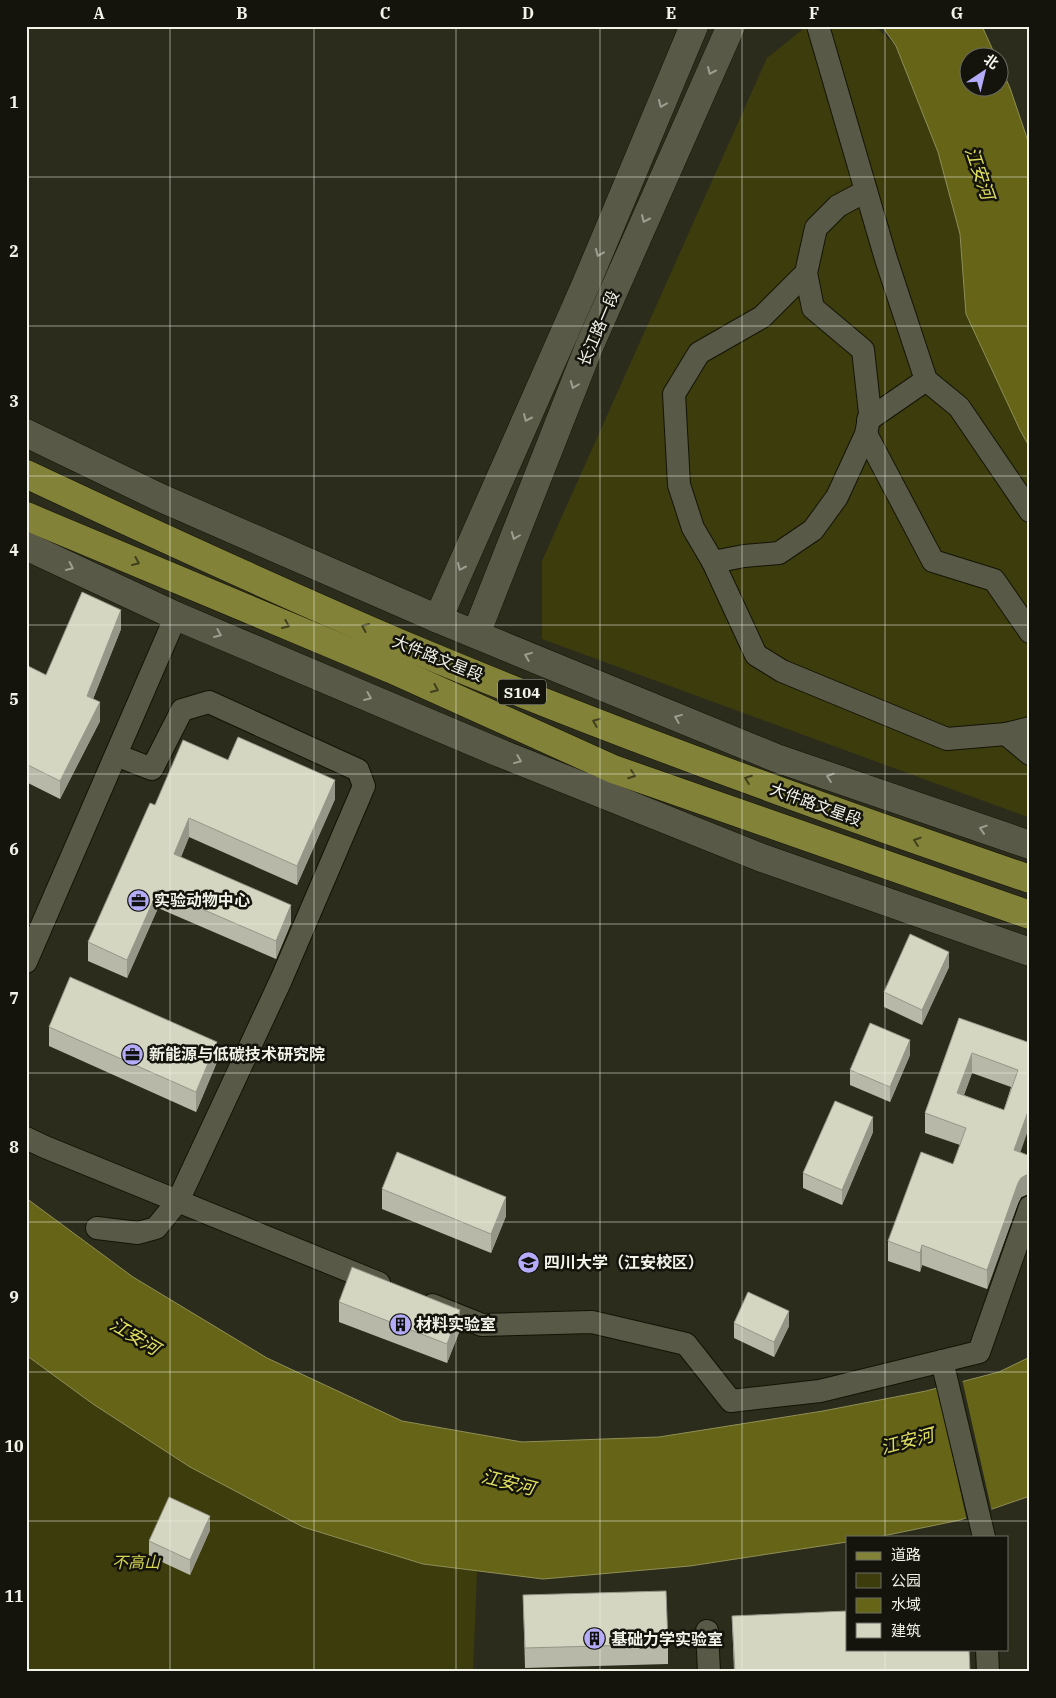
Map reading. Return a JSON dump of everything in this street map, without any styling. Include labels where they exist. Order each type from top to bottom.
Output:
[{"type":"main road","name":"大件路文星段","points":[[26,474],[418,651],[627,735],[894,833],[1030,879]]},
{"type":"main road","name":"大件路文星段","points":[[26,516],[391,669],[614,769],[941,885],[1030,914]]},
{"type":"street","name":"长江路一段","points":[[438,619],[586,284],[694,26]]},
{"type":"street","name":"长江路一段","points":[[476,634],[589,347],[731,26]]},
{"type":"street","points":[[818,26],[886,260],[926,380],[960,407],[1030,511]]},
{"type":"street","points":[[713,562],[744,556],[779,553],[812,530],[837,497],[867,427],[870,413],[863,350],[812,308],[806,273],[816,228],[838,206],[866,191]]},
{"type":"street","points":[[806,273],[762,317],[699,353],[674,394],[679,485],[693,528],[713,562],[756,655],[782,671],[947,739],[1006,734],[1030,728]]},
{"type":"street","points":[[867,427],[926,380]]},
{"type":"street","points":[[867,427],[933,560],[994,580],[1030,632]]},
{"type":"street","points":[[26,433],[161,498],[438,619],[776,758],[1030,845]]},
{"type":"street","points":[[26,546],[176,616],[494,751],[753,854],[1030,952]]},
{"type":"street","points":[[26,962],[176,616]]},
{"type":"street","points":[[96,1228],[138,1233],[156,1228],[178,1200],[282,980],[364,786],[358,770],[209,702],[182,710],[152,769],[116,755]]},
{"type":"street","points":[[1006,734],[1030,754]]},
{"type":"street","points":[[26,1138],[45,1148],[178,1200],[482,1325],[592,1322],[686,1344],[731,1401],[820,1391],[978,1352],[1030,1207]]},
{"type":"street","points":[[942,1360],[984,1536]]},
{"type":"street","points":[[707,1631],[709,1672]]},
{"type":"street","points":[[987,1650],[988,1672]]},
{"type":"green space","points":[[807,26],[875,26],[896,46],[938,152],[960,234],[966,314],[1020,430],[1030,445],[1030,818],[542,639],[542,561],[767,58]]},
{"type":"green space","name":"不高山","points":[[26,1355],[93,1404],[190,1467],[303,1527],[423,1564],[477,1571],[473,1672],[26,1672]]},
{"type":"water","name":"江安河","points":[[882,26],[982,26],[992,48],[958,48],[958,98],[1008,98],[1008,83],[1030,147],[1030,448],[966,314],[960,234],[938,152],[896,46]]},
{"type":"water","name":"江安河","points":[[26,1198],[133,1277],[267,1358],[402,1421],[522,1442],[659,1437],[823,1411],[926,1391],[999,1372],[1030,1357],[1030,1496],[960,1520],[883,1536],[846,1536],[846,1542],[690,1566],[543,1579],[423,1564],[303,1527],[190,1467],[93,1404],[26,1355]]},
{"type":"pier","points":[[962,1379],[992,1512],[967,1521],[937,1386]]},
{"type":"building","points":[[82,592],[121,610],[87,696],[100,702],[60,781],[26,764],[26,665],[46,675]]},
{"type":"building","points":[[238,737],[335,780],[297,866],[189,818],[174,854],[291,905],[276,941],[158,890],[127,960],[88,942],[150,803],[155,805],[183,740],[228,760]]},
{"type":"building","points":[[910,934],[949,952],[922,1010],[884,992]]},
{"type":"building","name":"新能源与低碳技术研究院","points":[[70,977],[217,1042],[196,1092],[49,1027]]},
{"type":"building","points":[[959,1018],[1030,1043],[1030,1106],[1014,1150],[1030,1156],[1030,1169],[1028,1174],[1021,1178],[1018,1183],[987,1270],[922,1245],[920,1253],[888,1241],[921,1152],[953,1164],[966,1128],[925,1113]],"holes":[[[972,1053],[1018,1070],[1004,1110],[957,1093]]]},
{"type":"building","points":[[870,1023],[910,1040],[890,1087],[850,1070]]},
{"type":"building","points":[[835,1101],[873,1117],[842,1190],[803,1173]]},
{"type":"building","points":[[397,1152],[506,1197],[491,1234],[382,1189]]},
{"type":"building","points":[[352,1267],[460,1310],[447,1344],[339,1302]]},
{"type":"building","points":[[748,1292],[789,1311],[774,1342],[734,1323]]},
{"type":"building","points":[[169,1497],[210,1516],[190,1560],[149,1541]]},
{"type":"building","name":"基础力学实验室","points":[[666,1591],[668,1644],[525,1648],[523,1595]]},
{"type":"building","points":[[846,1611],[846,1650],[969,1650],[970,1672],[735,1672],[732,1616]]},
{"type":"place","name":"实验动物中心","points":[[138,900]]},
{"type":"place","name":"新能源与低碳技术研究院","points":[[133,1054]]},
{"type":"place","name":"四川大学（江安校区）","points":[[528,1262]]},
{"type":"place","name":"材料实验室","points":[[400,1324]]},
{"type":"place","name":"基础力学实验室","points":[[595,1639]]}]
